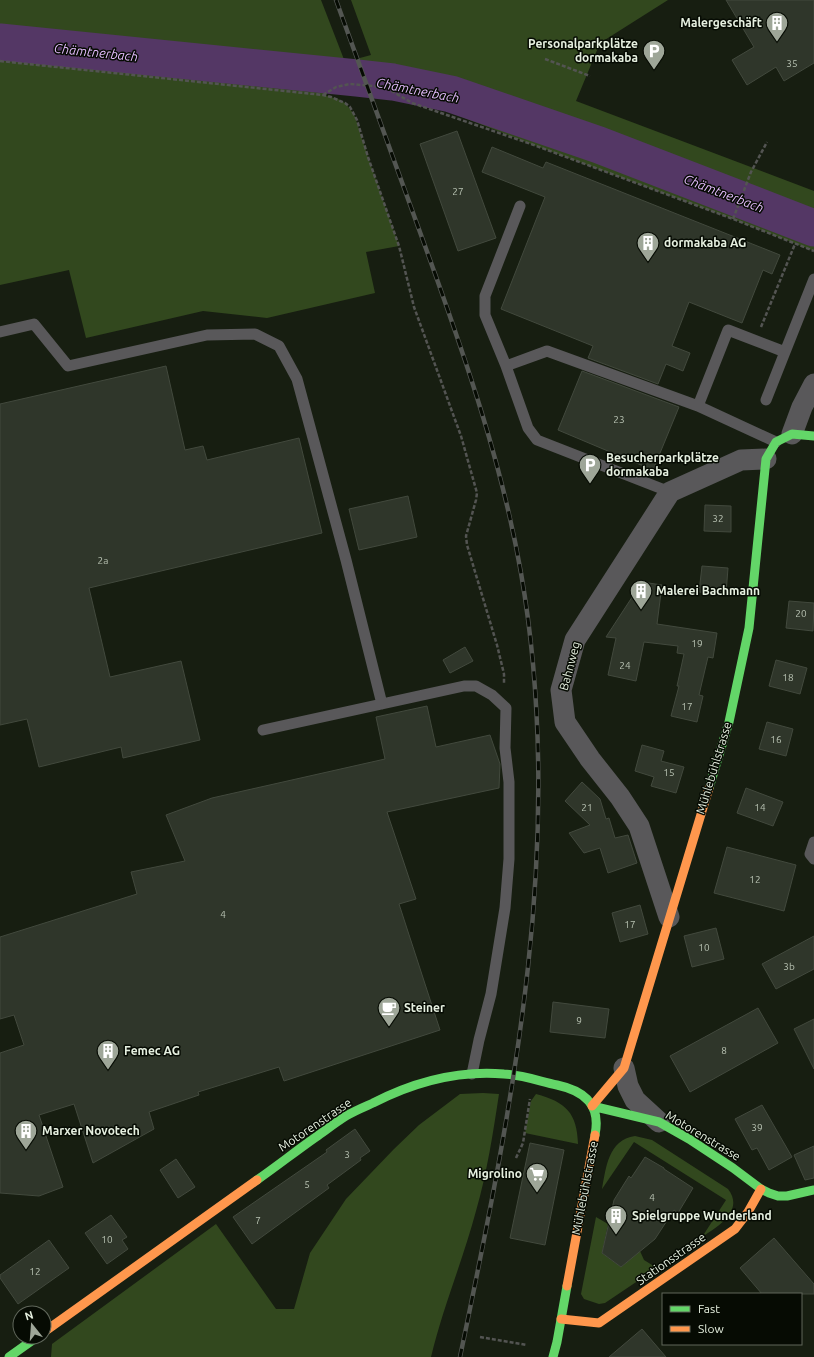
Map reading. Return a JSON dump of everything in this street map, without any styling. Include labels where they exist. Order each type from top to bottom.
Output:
[{"type":"street","points":[[778,445],[802,408],[814,384]]},
{"type":"street","points":[[670,492],[778,445],[814,436]]},
{"type":"street","name":"Mühlebühlstrasse","points":[[561,1319],[596,1130],[596,1119],[592,1106],[624,1068],[729,722],[749,628],[778,445]]},
{"type":"street","name":"Bahnweg","points":[[669,917],[639,826],[620,796],[590,759],[565,722],[561,690],[576,640],[670,492]]},
{"type":"street","points":[[624,1068],[628,1086],[635,1100],[659,1122]]},
{"type":"street","name":"Motorenstrasse","points":[[52,1326],[346,1116],[390,1094],[412,1085],[433,1079],[472,1074],[514,1075],[561,1086],[578,1092],[587,1098],[592,1106],[659,1122],[689,1139],[733,1168],[761,1189]]},
{"type":"street","points":[[761,1189],[778,1196],[813,1192]]},
{"type":"street","name":"Stationsstrasse","points":[[561,1319],[599,1323],[735,1229],[748,1212],[761,1189]]},
{"type":"street","points":[[553,1357],[561,1319]]},
{"type":"street","points":[[9,1357],[26,1345]]},
{"type":"lane","points":[[520,206],[485,296],[485,315],[506,366],[528,428],[537,440],[670,492]]},
{"type":"lane","points":[[766,400],[814,279]]},
{"type":"lane","points":[[0,332],[34,324],[68,366],[207,335],[255,334],[279,346],[297,379],[346,560],[382,704]]},
{"type":"lane","points":[[698,406],[728,330],[785,352]]},
{"type":"lane","points":[[506,366],[547,350],[698,406],[778,445]]},
{"type":"lane","points":[[263,730],[464,686],[476,686],[492,695],[506,708],[505,748],[509,782],[509,859],[505,908],[500,947],[491,994],[472,1074]]},
{"type":"lane","points":[[814,842],[810,854],[814,859]]},
{"type":"path","points":[[546,60],[590,76]]},
{"type":"path","points":[[0,61],[323,95],[345,103],[350,107],[354,114],[399,246],[414,307],[461,436],[475,482],[477,493],[466,536],[467,545],[504,674],[506,708]]},
{"type":"path","points":[[323,95],[336,87],[350,84],[385,87],[412,103],[531,144],[733,219],[814,252]]},
{"type":"path","points":[[733,219],[751,172],[767,142]]},
{"type":"path","points":[[755,340],[795,244]]},
{"type":"path","points":[[516,1158],[523,1143],[533,1079]]},
{"type":"path","points":[[480,1337],[527,1345]]},
{"type":"green space","points":[[0,0],[321,0],[345,62],[371,55],[351,0],[668,0],[600,43],[576,101],[814,191],[814,251],[385,87],[350,84],[336,87],[324,95],[338,99],[345,103],[354,114],[399,246],[366,252],[375,293],[267,318],[203,311],[86,338],[69,270],[0,285]]},
{"type":"green space","points":[[460,1094],[499,1094],[487,1168],[480,1197],[441,1320],[431,1357],[51,1357],[52,1344],[216,1224],[276,1309],[294,1309],[310,1253],[346,1199],[419,1125]]},
{"type":"green space","points":[[536,1094],[555,1101],[568,1110],[575,1124],[578,1144],[525,1133],[531,1101]]},
{"type":"green space","points":[[635,1136],[652,1140],[728,1189],[732,1197],[733,1204],[732,1210],[723,1222],[705,1235],[704,1234],[726,1200],[634,1142],[602,1189],[607,1164],[614,1149],[619,1143]]},
{"type":"green space","points":[[596,1217],[608,1224],[602,1253],[621,1267],[640,1251],[644,1260],[657,1268],[605,1303],[599,1304],[584,1299],[581,1294]]},
{"type":"building","name":"Malergeschäft","points":[[726,0],[814,0],[814,63],[784,81],[776,67],[747,85],[732,60],[754,47]]},
{"type":"building","points":[[457,131],[496,238],[458,251],[420,144]]},
{"type":"building","name":"dormakaba AG","points":[[492,147],[543,168],[546,162],[780,255],[772,274],[763,270],[742,323],[689,302],[672,346],[690,353],[683,371],[666,364],[658,384],[588,358],[593,346],[501,309],[545,197],[482,172]]},
{"type":"building","points":[[166,366],[185,450],[203,446],[207,460],[299,438],[322,533],[89,588],[110,677],[181,661],[200,740],[123,758],[121,747],[39,767],[27,719],[0,725],[0,404]]},
{"type":"building","points":[[582,371],[679,407],[653,470],[558,430]]},
{"type":"building","points":[[408,496],[417,537],[359,550],[349,509]]},
{"type":"building","points":[[705,505],[731,506],[731,532],[704,531]]},
{"type":"building","points":[[702,566],[728,568],[726,594],[699,592]]},
{"type":"building","points":[[642,582],[662,585],[657,624],[717,633],[713,658],[708,657],[699,695],[703,696],[697,722],[671,716],[679,686],[677,686],[684,654],[677,653],[678,646],[644,642],[636,681],[608,675],[616,638],[606,637]]},
{"type":"building","points":[[789,601],[814,603],[813,631],[786,628]]},
{"type":"building","points":[[465,647],[473,661],[450,673],[443,660]]},
{"type":"building","points":[[776,660],[807,668],[800,694],[769,686]]},
{"type":"building","points":[[427,706],[436,747],[490,735],[500,764],[499,788],[387,812],[416,899],[399,904],[440,1030],[284,1081],[279,1067],[198,1092],[199,1095],[149,1112],[154,1129],[93,1163],[74,1104],[39,1115],[63,1187],[39,1196],[0,1193],[0,1053],[24,1045],[14,1015],[0,1019],[0,937],[137,894],[131,872],[185,861],[166,815],[212,798],[385,759],[376,717]]},
{"type":"building","points":[[767,722],[793,729],[786,756],[759,749]]},
{"type":"building","points":[[642,745],[664,751],[661,761],[684,767],[676,793],[651,786],[654,777],[635,771]]},
{"type":"building","points":[[582,782],[600,799],[606,819],[609,818],[615,838],[628,835],[637,863],[608,873],[600,848],[584,853],[569,833],[590,825],[565,801]]},
{"type":"building","points":[[746,788],[783,802],[773,826],[737,813]]},
{"type":"building","points":[[727,847],[796,865],[784,911],[714,893]]},
{"type":"building","points":[[640,905],[648,934],[620,942],[612,913]]},
{"type":"building","points":[[716,928],[724,959],[692,967],[684,936]]},
{"type":"building","points":[[814,936],[814,969],[776,989],[762,964]]},
{"type":"building","points":[[553,1002],[609,1009],[605,1038],[550,1032]]},
{"type":"building","points":[[758,1008],[778,1043],[690,1092],[670,1056]]},
{"type":"building","points":[[814,1019],[814,1069],[794,1029]]},
{"type":"building","points":[[762,1105],[792,1157],[769,1170],[757,1148],[752,1150],[735,1119]]},
{"type":"building","points":[[355,1129],[370,1151],[360,1158],[361,1160],[327,1185],[329,1188],[252,1244],[233,1217],[327,1152],[326,1150]]},
{"type":"building","name":"Migrolino","points":[[530,1143],[564,1150],[545,1245],[510,1238]]},
{"type":"building","points":[[814,1146],[814,1178],[805,1180],[794,1155]]},
{"type":"building","points":[[645,1157],[693,1188],[678,1213],[674,1210],[655,1239],[621,1267],[602,1253],[614,1200],[629,1176],[631,1178]]},
{"type":"building","points":[[176,1159],[195,1187],[178,1198],[160,1170]]},
{"type":"building","points":[[111,1215],[127,1237],[122,1240],[128,1249],[107,1264],[85,1233]]},
{"type":"building","points":[[774,1238],[814,1284],[814,1294],[761,1293],[740,1268]]},
{"type":"building","points":[[49,1240],[69,1268],[18,1304],[0,1278],[0,1275]]},
{"type":"building","points":[[642,1329],[666,1357],[609,1357]]},
{"type":"waterway","name":"Chämtnerbach","points":[[0,42],[393,82],[451,94],[599,145],[814,228]]},
{"type":"railway","points":[[336,0],[443,296],[482,413],[504,492],[513,532],[521,573],[534,672],[538,770],[536,869],[528,967],[515,1065],[499,1162],[460,1357]]},
{"type":"traffic: fast","points":[[709,788],[729,722],[749,628],[766,459],[776,442],[792,434],[814,436]]},
{"type":"traffic: fast","points":[[257,1180],[352,1112],[404,1089],[436,1079],[453,1076],[487,1073],[511,1075],[557,1085],[576,1091],[589,1101],[593,1108],[596,1115],[595,1135]]},
{"type":"traffic: fast","points":[[592,1106],[659,1122],[689,1139],[769,1193],[778,1196],[787,1196],[814,1190]]},
{"type":"traffic: fast","points":[[553,1357],[567,1286]]},
{"type":"traffic: fast","points":[[9,1357],[26,1345]]},
{"type":"traffic: slow","points":[[592,1106],[624,1068],[709,788]]},
{"type":"traffic: slow","points":[[567,1286],[595,1135]]},
{"type":"traffic: slow","points":[[52,1326],[257,1180]]},
{"type":"traffic: slow","points":[[561,1319],[599,1323],[735,1229],[748,1212],[761,1189]]},
{"type":"place","name":"Malergeschäft","points":[[777,42]]},
{"type":"place","name":"Personalparkplätze dormakaba","points":[[654,70]]},
{"type":"place","name":"dormakaba AG","points":[[648,262]]},
{"type":"place","name":"Besucherparkplätze dormakaba","points":[[590,484]]},
{"type":"place","name":"Malerei Bachmann","points":[[641,610]]},
{"type":"place","name":"Steiner","points":[[389,1028]]},
{"type":"place","name":"Femec AG","points":[[108,1070]]},
{"type":"place","name":"Marxer Novotech","points":[[26,1150]]},
{"type":"place","name":"Migrolino","points":[[537,1194]]},
{"type":"place","name":"Spielgruppe Wunderland","points":[[616,1236]]}]
